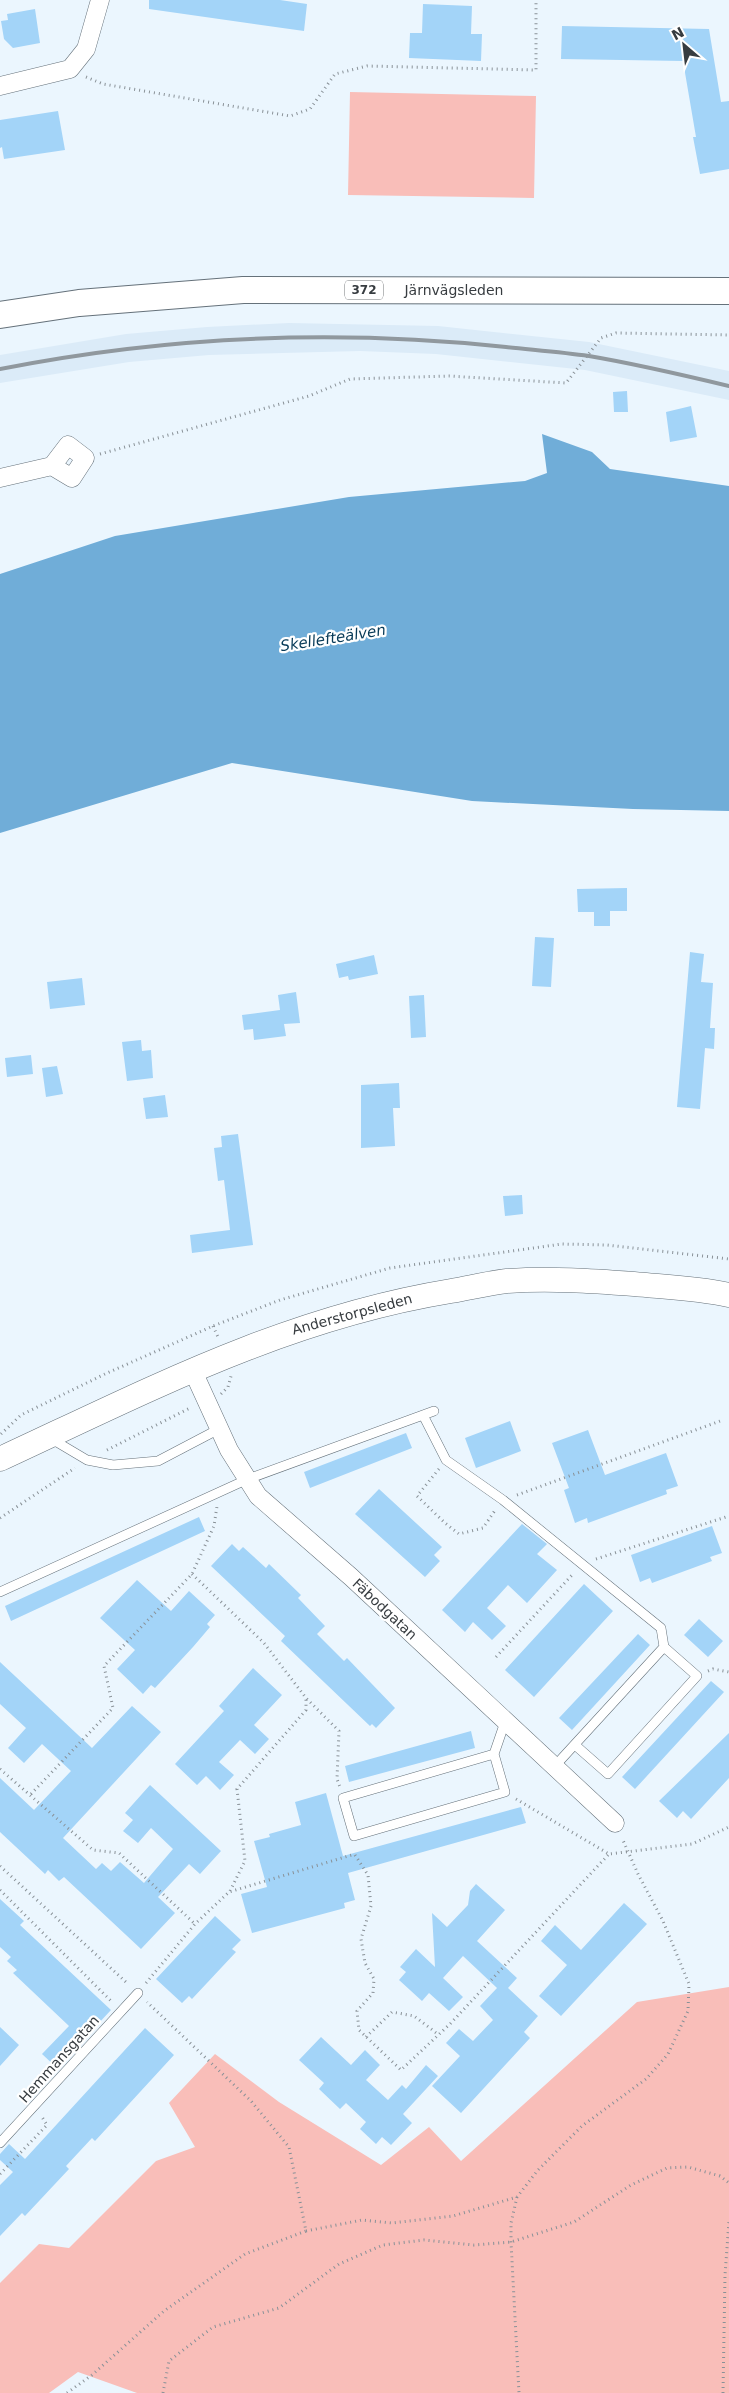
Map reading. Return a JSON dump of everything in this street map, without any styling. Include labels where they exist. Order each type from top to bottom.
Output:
[{"type":"main road","name":"Järnvägsleden","points":[[0,315],[79,303],[244,290],[729,291]]},
{"type":"main road","name":"Anderstorpsleden","points":[[0,1459],[192,1369],[224,1356],[286,1332],[353,1311],[417,1296],[508,1281],[602,1282],[706,1290],[729,1295]]},
{"type":"street","points":[[0,86],[70,69],[86,48],[100,0]]},
{"type":"street","points":[[0,478],[52,466],[68,445],[85,458]]},
{"type":"street","name":"Fäbodgatan","points":[[192,1369],[219,1429],[258,1496],[351,1578],[615,1823]]},
{"type":"lane","points":[[0,1592],[248,1479],[434,1411]]},
{"type":"lane","points":[[423,1415],[446,1460],[503,1500],[661,1628],[664,1647],[697,1676],[608,1774],[575,1745]]},
{"type":"lane","points":[[48,1437],[87,1460],[113,1465],[158,1461],[219,1429]]},
{"type":"lane","points":[[554,1767],[664,1647]]},
{"type":"lane","points":[[494,1754],[343,1798],[354,1836],[505,1792],[494,1754],[505,1722]]},
{"type":"lane","name":"Hemmansgatan","points":[[0,2143],[138,1993]]},
{"type":"path","points":[[70,69],[103,84],[290,116],[310,109],[335,74],[366,66],[536,70],[536,0]]},
{"type":"path","points":[[85,458],[309,396],[350,379],[449,376],[566,383],[601,338],[616,333],[729,335]]},
{"type":"path","points":[[0,1518],[87,1460],[220,1395],[228,1387],[231,1375],[214,1326]]},
{"type":"path","points":[[446,1460],[417,1496],[459,1534],[483,1528],[503,1500],[723,1420]]},
{"type":"path","points":[[31,1794],[113,1708],[104,1666],[192,1574],[214,1526],[220,1492]]},
{"type":"path","points":[[496,1657],[582,1564],[729,1516]]},
{"type":"path","points":[[192,1574],[264,1642],[306,1698],[340,1731],[338,1779],[343,1798]]},
{"type":"path","points":[[697,1676],[713,1669],[729,1672]]},
{"type":"path","points":[[138,1993],[195,1924],[229,1892],[245,1861],[237,1789],[306,1710],[306,1698]]},
{"type":"path","points":[[0,1769],[31,1794],[93,1850],[119,1853],[195,1924]]},
{"type":"path","points":[[519,2393],[511,2242],[512,2223],[517,2197],[538,2170],[582,2126],[646,2078],[668,2054],[688,2011],[689,1984],[663,1921],[638,1874],[615,1823]]},
{"type":"path","points":[[354,1836],[355,1855],[368,1875],[371,1906],[361,1939],[365,1963],[374,1979],[373,1993],[357,2011],[358,2030],[401,2070],[439,2035],[609,1854]]},
{"type":"path","points":[[229,1892],[355,1855]]},
{"type":"path","points":[[0,1866],[138,1993],[251,2101],[289,2147],[306,2231]]},
{"type":"path","points":[[0,1890],[122,2011]]},
{"type":"path","points":[[366,2037],[392,2012],[414,2016],[439,2035]]},
{"type":"path","points":[[0,2174],[46,2125],[36,2105]]},
{"type":"path","points":[[163,2393],[169,2361],[213,2327],[279,2308],[339,2264],[383,2245],[424,2240],[474,2245],[511,2242],[574,2222],[631,2185],[666,2168],[688,2167],[720,2176],[729,2183]]},
{"type":"path","points":[[67,2393],[92,2375],[164,2311],[246,2254],[306,2231],[362,2220],[392,2223],[453,2216],[517,2197]]},
{"type":"path","points":[[722,2393],[725,2275],[729,2221]]},
{"type":"shaded area","points":[[350,92],[536,96],[534,198],[348,195]]},
{"type":"shaded area","points":[[289,323],[438,326],[589,342],[729,371],[729,400],[585,370],[436,354],[360,351],[209,355],[129,362],[0,383],[0,355],[126,334],[207,327]]},
{"type":"shaded area","points":[[729,1987],[729,2393],[137,2393],[78,2372],[49,2393],[0,2393],[0,2283],[39,2244],[69,2248],[156,2161],[195,2147],[169,2103],[215,2054],[279,2102],[381,2165],[429,2127],[461,2161],[637,2002]]},
{"type":"water","name":"Skellefteälven","points":[[542,434],[592,452],[610,469],[729,486],[729,811],[633,809],[472,801],[232,763],[0,833],[0,574],[115,536],[349,497],[525,481],[547,473]]},
{"type":"building","points":[[149,0],[280,0],[307,4],[304,31],[149,9]]},
{"type":"building","points":[[423,4],[472,6],[471,34],[482,34],[481,61],[409,58],[410,33],[422,33]]},
{"type":"building","points":[[35,9],[40,43],[13,48],[4,39],[1,21],[8,20],[7,14]]},
{"type":"building","points":[[562,26],[709,29],[721,102],[729,101],[729,169],[700,174],[693,137],[696,137],[683,61],[561,59]]},
{"type":"building","points":[[58,111],[65,150],[4,159],[2,147],[0,148],[0,120]]},
{"type":"building","points":[[627,391],[628,412],[614,412],[613,392]]},
{"type":"building","points":[[691,406],[697,437],[670,442],[666,412]]},
{"type":"building","points":[[627,888],[627,911],[610,911],[610,926],[594,926],[594,912],[578,912],[577,889]]},
{"type":"building","points":[[535,937],[554,938],[551,987],[532,986]]},
{"type":"building","points":[[690,952],[704,954],[701,982],[713,983],[710,1028],[715,1028],[714,1049],[705,1048],[700,1109],[677,1107]]},
{"type":"building","points":[[374,955],[378,974],[349,980],[348,976],[339,978],[336,964]]},
{"type":"building","points":[[82,978],[85,1005],[50,1009],[47,982]]},
{"type":"building","points":[[296,992],[300,1023],[284,1024],[286,1036],[254,1040],[253,1029],[244,1030],[242,1015],[280,1010],[278,995]]},
{"type":"building","points":[[424,995],[426,1037],[411,1038],[409,996]]},
{"type":"building","points":[[141,1040],[142,1051],[151,1050],[153,1078],[127,1081],[122,1042]]},
{"type":"building","points":[[31,1055],[33,1074],[7,1077],[5,1058]]},
{"type":"building","points":[[57,1066],[63,1094],[46,1097],[42,1068]]},
{"type":"building","points":[[399,1083],[400,1108],[393,1108],[395,1146],[361,1148],[361,1085]]},
{"type":"building","points":[[165,1095],[168,1117],[146,1119],[143,1098]]},
{"type":"building","points":[[238,1134],[253,1245],[192,1253],[190,1235],[230,1230],[224,1180],[218,1181],[214,1148],[222,1147],[221,1136]]},
{"type":"building","points":[[522,1195],[523,1214],[505,1216],[503,1196]]},
{"type":"building","points":[[510,1421],[521,1451],[476,1468],[465,1438]]},
{"type":"building","points":[[588,1430],[605,1475],[666,1453],[678,1486],[666,1490],[667,1494],[588,1523],[587,1518],[575,1523],[564,1490],[569,1488],[552,1443]]},
{"type":"building","points":[[406,1433],[412,1448],[310,1488],[304,1472]]},
{"type":"building","points":[[379,1489],[442,1547],[434,1555],[440,1561],[425,1577],[355,1514]]},
{"type":"building","points":[[199,1517],[205,1531],[11,1621],[5,1606]]},
{"type":"building","points":[[522,1524],[547,1544],[537,1554],[557,1570],[527,1603],[508,1585],[487,1608],[506,1626],[492,1640],[473,1622],[465,1632],[442,1610]]},
{"type":"building","points":[[712,1526],[722,1553],[710,1557],[712,1561],[652,1583],[650,1578],[640,1582],[631,1555]]},
{"type":"building","points":[[232,1544],[239,1551],[243,1547],[266,1568],[269,1564],[301,1595],[298,1598],[325,1626],[317,1634],[344,1661],[347,1658],[395,1708],[376,1728],[372,1724],[370,1726],[281,1641],[285,1636],[211,1566]]},
{"type":"building","points":[[137,1580],[171,1611],[189,1591],[215,1615],[207,1624],[210,1627],[193,1647],[155,1688],[151,1685],[143,1694],[117,1669],[135,1650],[100,1618]]},
{"type":"building","points":[[584,1584],[613,1611],[534,1697],[505,1670]]},
{"type":"building","points":[[699,1619],[723,1641],[708,1657],[684,1635]]},
{"type":"building","points":[[638,1634],[650,1645],[572,1730],[559,1718]]},
{"type":"building","points":[[0,1662],[92,1748],[132,1706],[161,1732],[63,1838],[96,1869],[102,1863],[111,1871],[120,1862],[144,1883],[173,1849],[151,1828],[138,1843],[123,1831],[133,1820],[125,1813],[150,1785],[221,1851],[200,1874],[189,1864],[158,1897],[175,1913],[141,1949],[64,1877],[59,1881],[48,1870],[45,1874],[0,1832],[0,1778],[34,1810],[71,1771],[42,1744],[24,1763],[8,1748],[26,1728],[0,1704]]},
{"type":"building","points":[[253,1668],[282,1695],[254,1725],[269,1739],[255,1754],[240,1740],[219,1762],[234,1775],[220,1790],[206,1776],[197,1785],[175,1764],[224,1711],[219,1706]]},
{"type":"building","points":[[711,1681],[724,1692],[635,1789],[622,1777]]},
{"type":"building","points":[[471,1731],[475,1748],[349,1782],[345,1766]]},
{"type":"building","points":[[729,1733],[729,1778],[691,1819],[683,1811],[677,1818],[659,1801]]},
{"type":"building","points":[[326,1793],[343,1856],[521,1807],[526,1823],[348,1873],[355,1900],[344,1903],[345,1908],[252,1933],[241,1894],[267,1887],[254,1841],[270,1837],[269,1834],[301,1825],[295,1802]]},
{"type":"building","points":[[476,1884],[505,1910],[477,1941],[517,1978],[508,1988],[538,2016],[524,2032],[530,2038],[461,2113],[432,2086],[460,2056],[446,2043],[459,2029],[473,2041],[493,2020],[480,2006],[497,1988],[463,1956],[443,1978],[463,1997],[449,2011],[429,1993],[422,2001],[399,1980],[406,1972],[400,1967],[416,1949],[435,1967],[432,1913],[447,1927],[468,1905],[470,1891]]},
{"type":"building","points":[[0,1899],[24,1921],[20,1925],[111,2010],[57,2068],[42,2054],[69,2026],[13,1973],[17,1970],[7,1961],[11,1957],[0,1947]]},
{"type":"building","points":[[624,1903],[647,1924],[561,2016],[539,1996],[567,1965],[541,1941],[555,1925],[581,1950]]},
{"type":"building","points":[[215,1916],[241,1940],[232,1949],[236,1952],[192,1999],[189,1996],[182,2003],[156,1979]]},
{"type":"building","points":[[0,2027],[19,2045],[0,2066]]},
{"type":"building","points":[[145,2028],[174,2055],[95,2141],[92,2138],[66,2166],[69,2169],[25,2216],[22,2213],[0,2236],[0,2185],[13,2172],[0,2160],[0,2154],[9,2144],[25,2159]]},
{"type":"building","points":[[321,2037],[351,2065],[365,2050],[380,2065],[366,2080],[388,2100],[402,2085],[406,2089],[426,2065],[438,2076],[403,2114],[412,2123],[391,2145],[382,2137],[376,2144],[360,2129],[366,2122],[346,2103],[340,2109],[319,2089],[324,2083],[299,2060]]},
{"type":"railway","points":[[0,369],[126,349],[189,343],[316,337],[379,338],[443,341],[579,355],[642,366],[729,386]]}]
